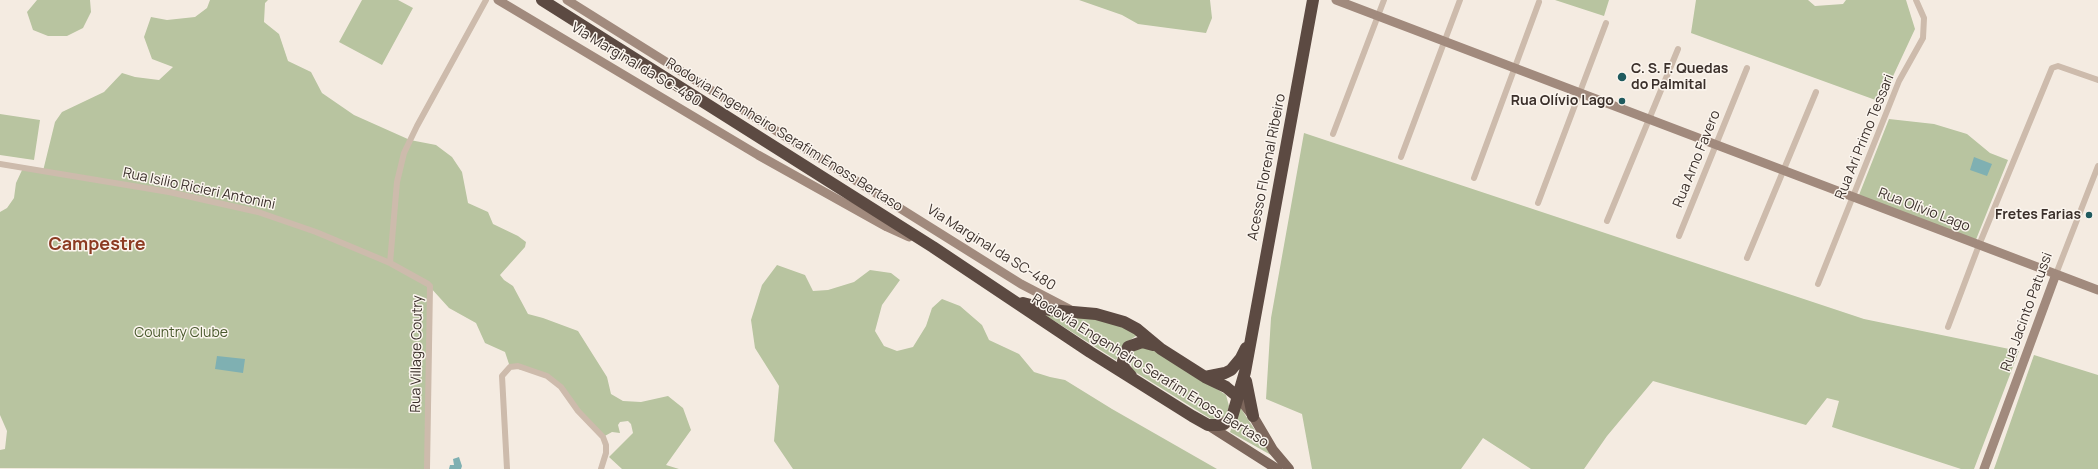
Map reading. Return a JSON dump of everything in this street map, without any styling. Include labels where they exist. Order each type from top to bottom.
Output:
[{"type":"highway","name":"Rodovia Engenheiro Serafim Enoss Bertaso","points":[[542,0],[933,247],[1008,298],[1131,377],[1208,424]]},
{"type":"highway","name":"Acesso Florenal Ribeiro","points":[[1208,424],[1224,424],[1229,421],[1234,411],[1245,372],[1313,0]]},
{"type":"highway","name":"Rodovia Engenheiro Serafim Enoss Bertaso","points":[[1008,298],[1036,308],[1096,314],[1124,322],[1137,329],[1161,349],[1205,377],[1226,387],[1238,397]]},
{"type":"highway","name":"Acesso Florenal Ribeiro","points":[[1205,377],[1225,373],[1231,370],[1241,358],[1250,340]]},
{"type":"highway","points":[[1131,377],[1124,368],[1123,361],[1128,346],[1142,342],[1161,349]]},
{"type":"highway","points":[[1245,372],[1248,397],[1253,416]]},
{"type":"main road","name":"Via Marginal da SC-480","points":[[498,0],[758,155],[887,227],[933,247]]},
{"type":"main road","name":"Via Marginal da SC-480","points":[[567,0],[1021,284],[1061,307],[1076,311]]},
{"type":"main road","name":"Rua Olívio Lago","points":[[1336,0],[1784,172],[2098,290]]},
{"type":"main road","name":"Rua Jacinto Patussi","points":[[1984,469],[2056,274]]},
{"type":"main road","name":"Rodovia Engenheiro Serafim Enoss Bertaso","points":[[1238,397],[1253,416],[1273,450],[1289,469]]},
{"type":"main road","name":"Rodovia Engenheiro Serafim Enoss Bertaso","points":[[1208,424],[1277,469]]},
{"type":"street","points":[[390,263],[397,182],[404,154],[417,126],[486,0]]},
{"type":"street","points":[[1333,134],[1384,0]]},
{"type":"street","points":[[1401,157],[1460,0]]},
{"type":"street","name":"Rua Ari Primo Tessari","points":[[1818,284],[1899,81],[1923,38],[1924,18],[1916,0]]},
{"type":"street","points":[[1474,178],[1539,2]]},
{"type":"street","points":[[1538,203],[1606,23]]},
{"type":"street","points":[[1607,221],[1678,49]]},
{"type":"street","points":[[1948,327],[1979,245],[2052,68],[2058,66],[2098,80]]},
{"type":"street","name":"Rua Arno Favero","points":[[1679,236],[1747,68]]},
{"type":"street","points":[[1747,258],[1816,92]]},
{"type":"street","name":"Rua Isilio Ricieri Antonini","points":[[0,164],[169,192],[258,212],[316,232],[390,263]]},
{"type":"street","name":"Rua Jacinto Patussi","points":[[2056,274],[2098,166]]},
{"type":"street","name":"Rua Village Coutry","points":[[390,263],[430,286],[427,469]]},
{"type":"street","points":[[507,469],[502,376],[510,367],[518,366],[547,376],[561,387],[578,411],[603,437],[606,445],[606,453],[601,469]]},
{"type":"green space","points":[[37,0],[90,0],[91,12],[83,28],[67,36],[48,36],[33,30],[27,12]]},
{"type":"green space","name":"Country Clube","points":[[210,0],[268,0],[265,3],[264,22],[279,34],[288,61],[311,72],[322,93],[354,115],[410,140],[436,145],[452,157],[462,172],[468,203],[488,212],[493,224],[518,236],[526,242],[525,247],[500,275],[504,280],[513,286],[528,314],[578,331],[607,377],[611,394],[623,401],[641,402],[668,396],[683,408],[691,430],[666,465],[679,469],[622,469],[609,457],[633,433],[631,424],[628,421],[620,422],[618,425],[620,433],[612,432],[603,437],[561,387],[547,376],[510,367],[505,352],[485,343],[476,323],[449,308],[430,287],[427,469],[0,468],[0,450],[5,449],[7,431],[0,415],[0,212],[7,208],[14,198],[16,183],[23,168],[43,171],[55,122],[62,112],[104,92],[122,73],[135,77],[159,80],[173,67],[152,59],[144,37],[151,17],[167,20],[195,17],[207,8]]},
{"type":"green space","points":[[362,0],[398,0],[413,8],[382,65],[339,42]]},
{"type":"green space","points":[[1079,0],[1210,0],[1212,18],[1206,33],[1138,24],[1122,15]]},
{"type":"green space","points":[[1555,0],[1609,0],[1604,16]]},
{"type":"green space","points":[[1696,0],[1808,0],[1815,6],[1843,4],[1846,0],[1906,0],[1915,29],[1881,102],[1691,33]]},
{"type":"green space","points":[[0,114],[40,120],[34,160],[0,155]]},
{"type":"green space","points":[[1889,119],[1934,124],[1967,134],[1990,153],[2008,160],[1975,242],[1859,195]]},
{"type":"green space","points":[[1304,133],[1864,319],[2019,351],[1974,469],[1961,469],[1832,427],[1839,401],[1827,398],[1806,425],[1653,381],[1607,436],[1584,469],[1531,469],[1483,438],[1461,469],[1312,469],[1302,414],[1266,399],[1271,318]]},
{"type":"green space","points":[[777,265],[805,275],[813,291],[828,290],[854,282],[870,270],[891,273],[900,280],[882,305],[875,331],[884,346],[897,351],[913,347],[926,326],[932,308],[942,299],[960,306],[982,325],[989,340],[1019,354],[1034,372],[1065,380],[1112,409],[1217,469],[793,469],[774,441],[779,386],[755,348],[751,320],[762,285]]},
{"type":"green space","points":[[1046,313],[1104,319],[1139,334],[1127,342],[1116,360],[1045,315]]},
{"type":"green space","points":[[1138,346],[1161,353],[1226,395],[1229,406],[1226,415],[1221,418],[1211,419],[1132,370],[1130,355]]},
{"type":"green space","points":[[2034,355],[2098,375],[2098,469],[1994,469]]},
{"type":"green space","points":[[1240,407],[1271,455],[1230,432]]},
{"type":"water","points":[[1974,157],[1992,164],[1987,176],[1970,170]]},
{"type":"water","points":[[217,356],[245,359],[243,373],[215,369]]},
{"type":"water","points":[[459,457],[462,466],[461,469],[449,469],[450,465],[454,465],[453,459]]},
{"type":"place","name":"C. S. F. Quedas do Palmital","points":[[1622,77]]},
{"type":"place","name":"Rua Olívio Lago","points":[[1622,101]]},
{"type":"place","name":"Fretes Farias","points":[[2089,215]]},
{"type":"district","name":"Campestre","points":[[97,245]]}]
